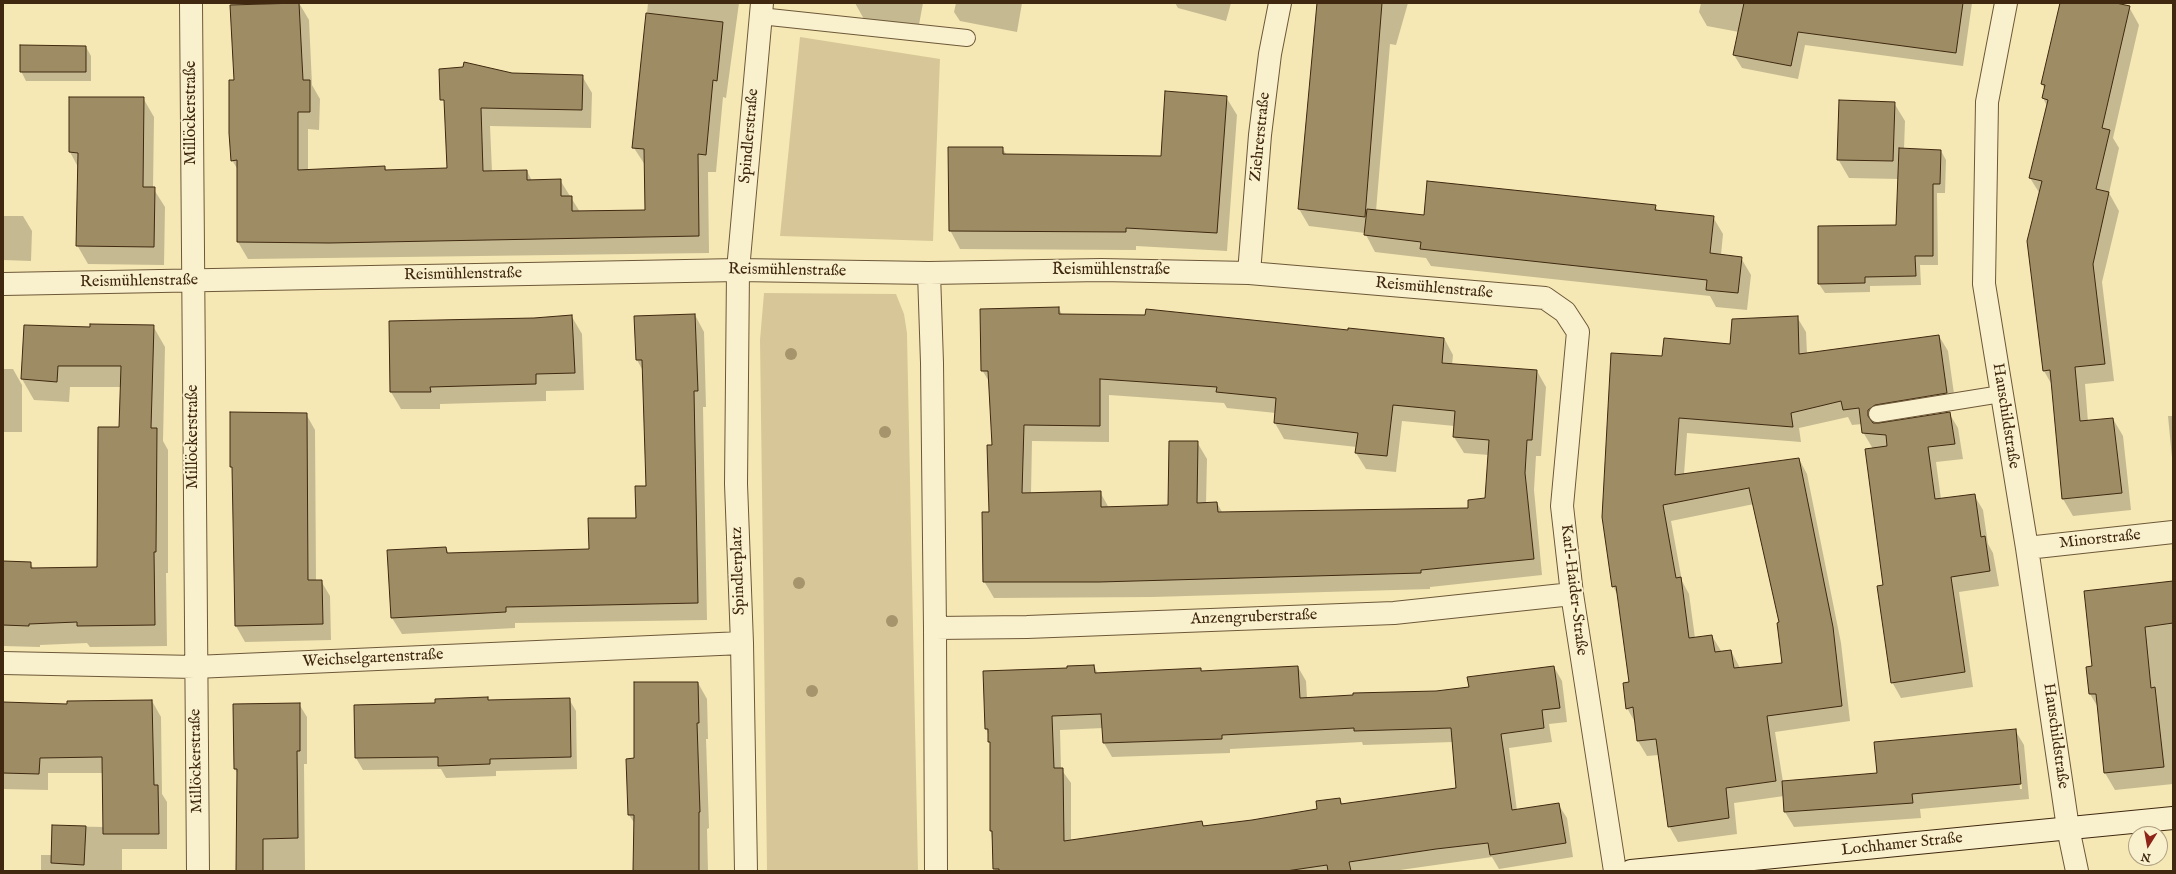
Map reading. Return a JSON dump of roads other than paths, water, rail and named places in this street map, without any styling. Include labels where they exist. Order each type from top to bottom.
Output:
[{"type":"street","name":"Millöckerstraße","points":[[191,3],[195,667],[198,871]]},
{"type":"street","name":"Ziehrerstraße","points":[[1249,273],[1260,135],[1270,54],[1280,3]]},
{"type":"street","name":"Hauschildstraße","points":[[2006,3],[1987,102],[1984,284],[2027,548],[2068,828],[2077,871]]},
{"type":"street","name":"Spindlerstraße","points":[[738,270],[761,10]]},
{"type":"street","name":"Reismühlenstraße","points":[[3,284],[738,270],[929,273],[1101,270],[1249,273],[1545,298],[1565,312]]},
{"type":"street","name":"Spindlerplatz","points":[[738,270],[736,484],[742,643],[746,871]]},
{"type":"street","points":[[929,273],[932,363],[936,871]]},
{"type":"street","name":"Karl-Haider-Straße","points":[[1565,312],[1578,332],[1562,506],[1572,594],[1614,871]]},
{"type":"street","name":"Minorstraße","points":[[2027,548],[2173,532]]},
{"type":"street","name":"Anzengruberstraße","points":[[935,628],[1027,627],[1394,613],[1572,594]]},
{"type":"street","name":"Weichselgartenstraße","points":[[3,663],[195,667],[742,643]]},
{"type":"street","name":"Lochhamer Straße","points":[[1631,871],[1698,867],[2173,818]]},
{"type":"lane","points":[[761,10],[967,38]]},
{"type":"lane","points":[[1877,414],[2002,394]]}]
